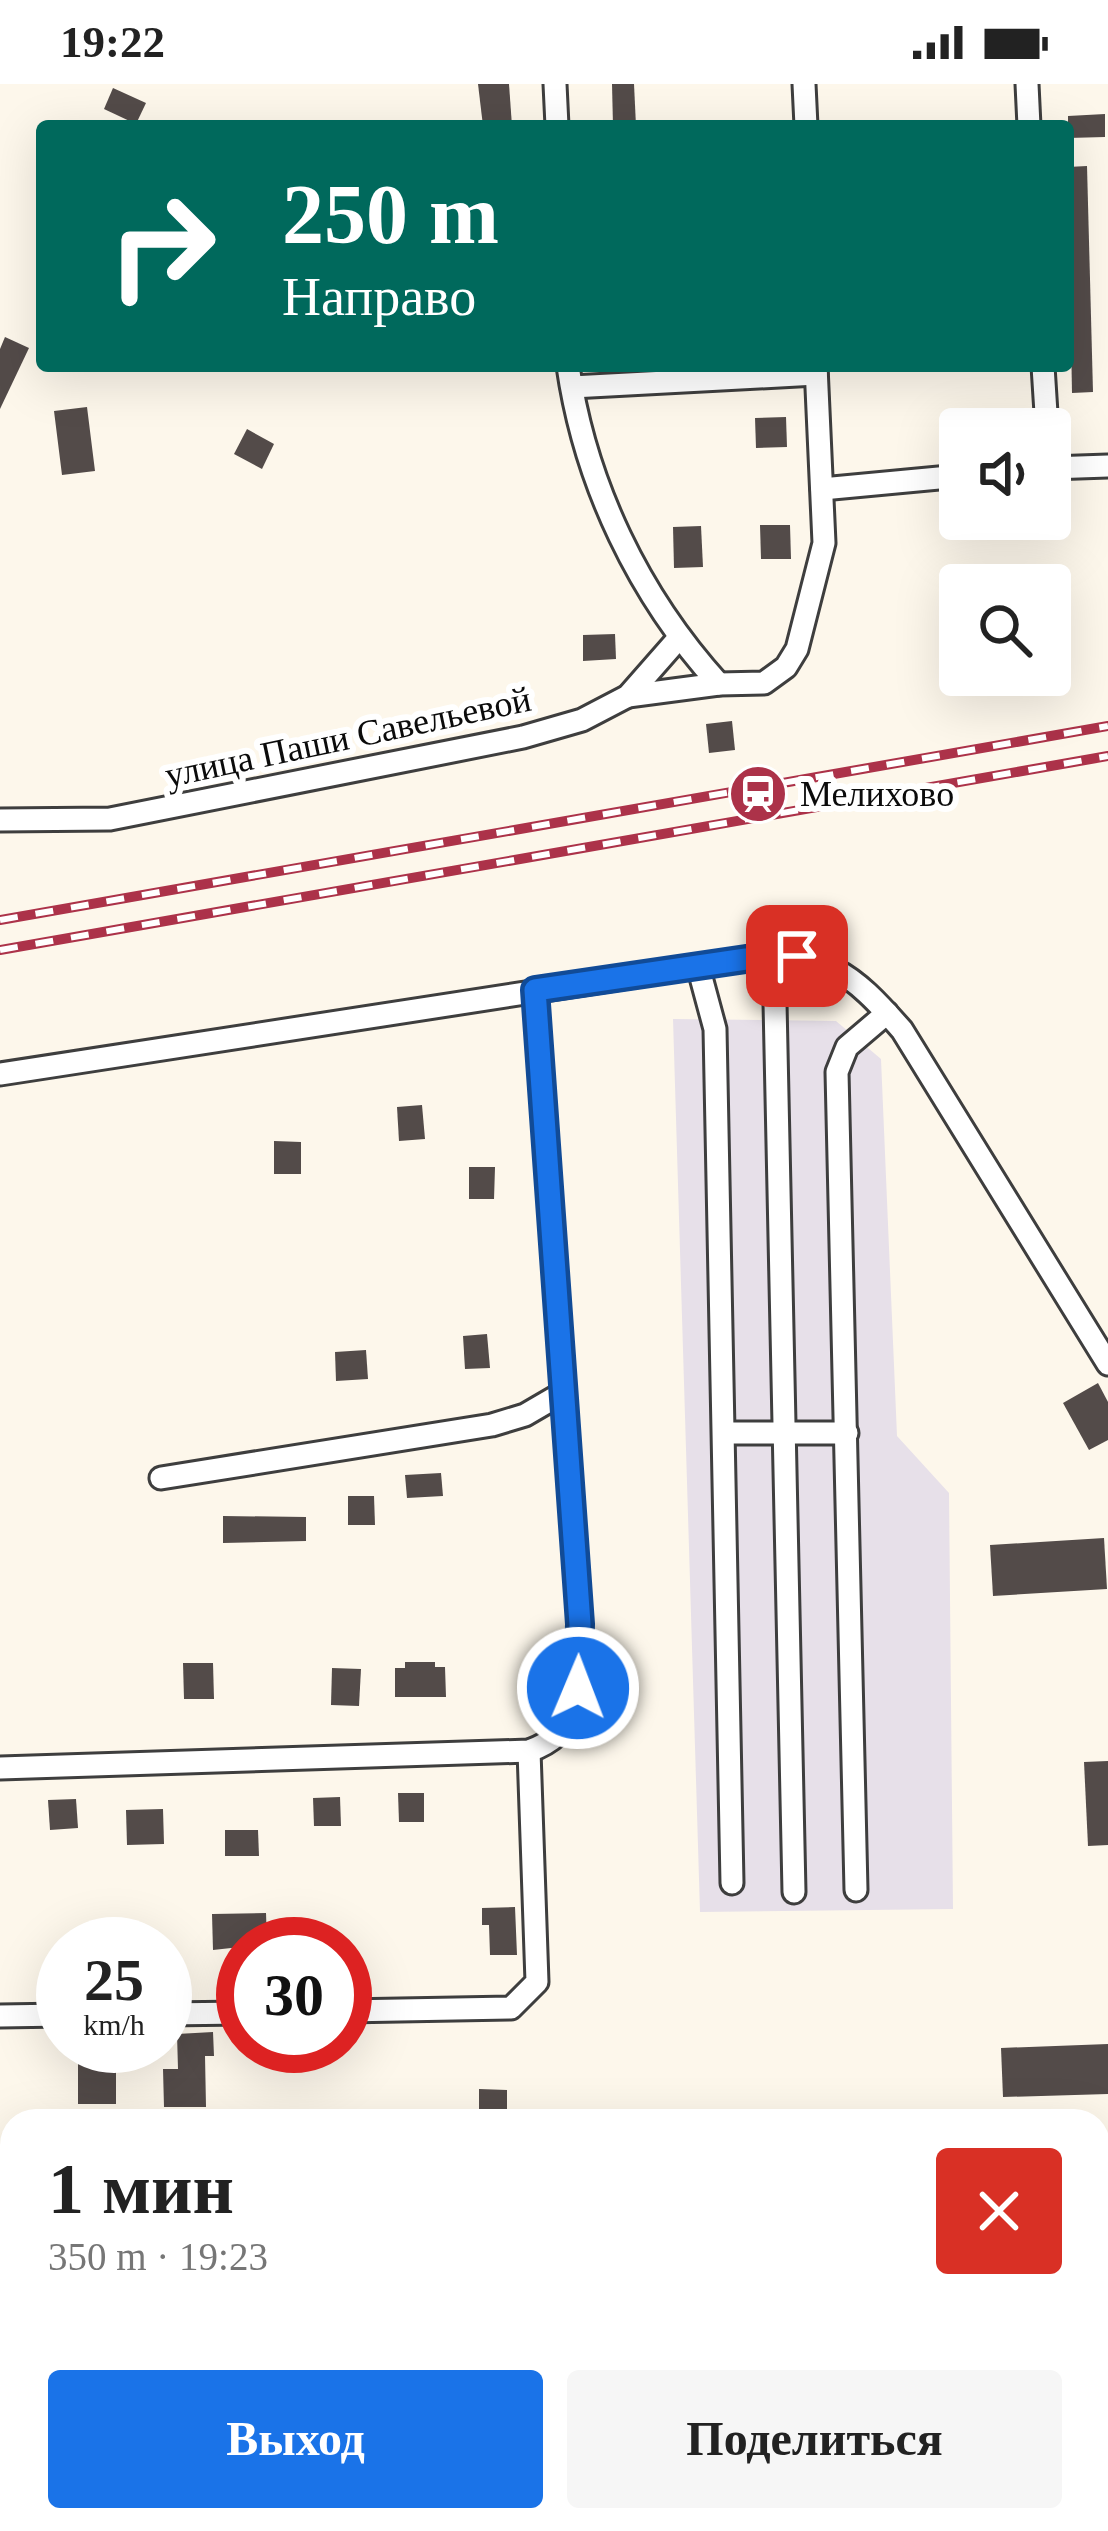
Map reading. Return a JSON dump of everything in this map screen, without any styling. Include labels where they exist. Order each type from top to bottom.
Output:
[{"type":"street","points":[[555,84],[557,120]]},
{"type":"street","points":[[804,84],[806,120]]},
{"type":"street","points":[[1027,84],[1029,120]]},
{"type":"street","points":[[565,372],[590,460],[633,569],[678,639],[719,684]]},
{"type":"street","points":[[628,696],[764,682],[786,667],[797,649],[824,543],[816,372]]},
{"type":"street","points":[[1043,372],[1046,408]]},
{"type":"street","points":[[1071,467],[1108,466]]},
{"type":"street","points":[[822,489],[939,478]]},
{"type":"street","name":"улица Паши Савельевой","points":[[0,820],[110,818],[523,737],[582,720],[628,696],[678,639]]},
{"type":"street","points":[[774,956],[794,1892]]},
{"type":"street","points":[[0,1074],[535,990],[797,956],[845,972],[902,1030],[1108,1364]]},
{"type":"street","points":[[698,966],[715,1029],[732,1883]]},
{"type":"street","points":[[0,1768],[529,1751],[564,1732],[578,1688],[580,1624],[535,990]]},
{"type":"street","points":[[856,1890],[837,1072],[847,1047],[887,1013]]},
{"type":"street","points":[[161,1478],[492,1425],[525,1415],[561,1394]]},
{"type":"street","points":[[724,1433],[847,1433]]},
{"type":"street","points":[[372,2011],[511,2008],[537,1982],[529,1751]]},
{"type":"street","points":[[0,2015],[36,2015]]},
{"type":"shaded area","points":[[673,1019],[836,1021],[881,1059],[897,1436],[949,1493],[953,1909],[700,1912]]},
{"type":"building","points":[[478,84],[509,84],[512,120],[482,120]]},
{"type":"building","points":[[612,84],[634,84],[636,120],[613,120]]},
{"type":"building","points":[[113,88],[146,103],[138,120],[104,109]]},
{"type":"building","points":[[1105,114],[1105,137],[1074,138],[1074,120],[1068,116]]},
{"type":"building","points":[[1087,166],[1093,392],[1072,393],[1074,372],[1074,167]]},
{"type":"building","points":[[5,337],[29,348],[0,409],[0,349]]},
{"type":"building","points":[[87,407],[95,471],[62,475],[54,411]]},
{"type":"building","points":[[786,417],[787,447],[756,448],[755,418]]},
{"type":"building","points":[[247,429],[274,444],[262,469],[234,454]]},
{"type":"building","points":[[760,525],[790,525],[791,559],[761,559]]},
{"type":"building","points":[[701,526],[703,567],[674,568],[673,527]]},
{"type":"building","points":[[615,634],[616,659],[583,661],[583,635]]},
{"type":"building","points":[[732,721],[735,750],[709,753],[706,724]]},
{"type":"building","points":[[422,1105],[425,1139],[399,1141],[397,1107]]},
{"type":"building","points":[[274,1141],[301,1142],[301,1174],[274,1174]]},
{"type":"building","points":[[469,1167],[495,1167],[494,1199],[469,1199]]},
{"type":"building","points":[[487,1334],[490,1368],[465,1369],[463,1336]]},
{"type":"building","points":[[366,1350],[368,1379],[336,1381],[335,1352]]},
{"type":"building","points":[[1098,1383],[1108,1402],[1108,1440],[1089,1450],[1063,1403]]},
{"type":"building","points":[[441,1473],[443,1496],[407,1498],[405,1475]]},
{"type":"building","points":[[348,1496],[374,1496],[375,1525],[348,1525]]},
{"type":"building","points":[[223,1516],[306,1517],[306,1541],[223,1543]]},
{"type":"building","points":[[1104,1538],[1107,1589],[993,1596],[990,1545]]},
{"type":"building","points":[[405,1662],[435,1662],[435,1667],[445,1667],[446,1697],[395,1697],[395,1668],[405,1668]]},
{"type":"building","points":[[183,1663],[213,1663],[214,1699],[184,1699]]},
{"type":"building","points":[[332,1668],[361,1669],[359,1706],[331,1705]]},
{"type":"building","points":[[1108,1761],[1108,1845],[1088,1846],[1084,1762]]},
{"type":"building","points":[[398,1793],[424,1793],[424,1822],[399,1822]]},
{"type":"building","points":[[340,1797],[341,1826],[314,1826],[313,1798]]},
{"type":"building","points":[[76,1799],[78,1828],[50,1830],[48,1800]]},
{"type":"building","points":[[163,1809],[164,1844],[127,1845],[126,1810]]},
{"type":"building","points":[[225,1830],[258,1830],[259,1856],[225,1856]]},
{"type":"building","points":[[515,1907],[517,1955],[490,1955],[489,1925],[482,1925],[482,1908]]},
{"type":"building","points":[[266,1913],[266,1917],[216,1917],[213,1950],[212,1914]]},
{"type":"building","points":[[213,2032],[214,2056],[205,2056],[206,2107],[164,2107],[163,2073],[192,2073],[192,2033]]},
{"type":"building","points":[[1108,2044],[1108,2094],[1003,2097],[1001,2048]]},
{"type":"building","points":[[78,2073],[116,2073],[116,2104],[78,2104]]},
{"type":"building","points":[[479,2089],[507,2090],[507,2109],[479,2109]]},
{"type":"railway","points":[[0,920],[1108,726]]},
{"type":"railway","points":[[0,950],[1108,756]]},
{"type":"place","name":"Мелихово","points":[[758,794]]},
{"type":"route","points":[[578,1688],[580,1624],[535,990],[797,956]]}]
